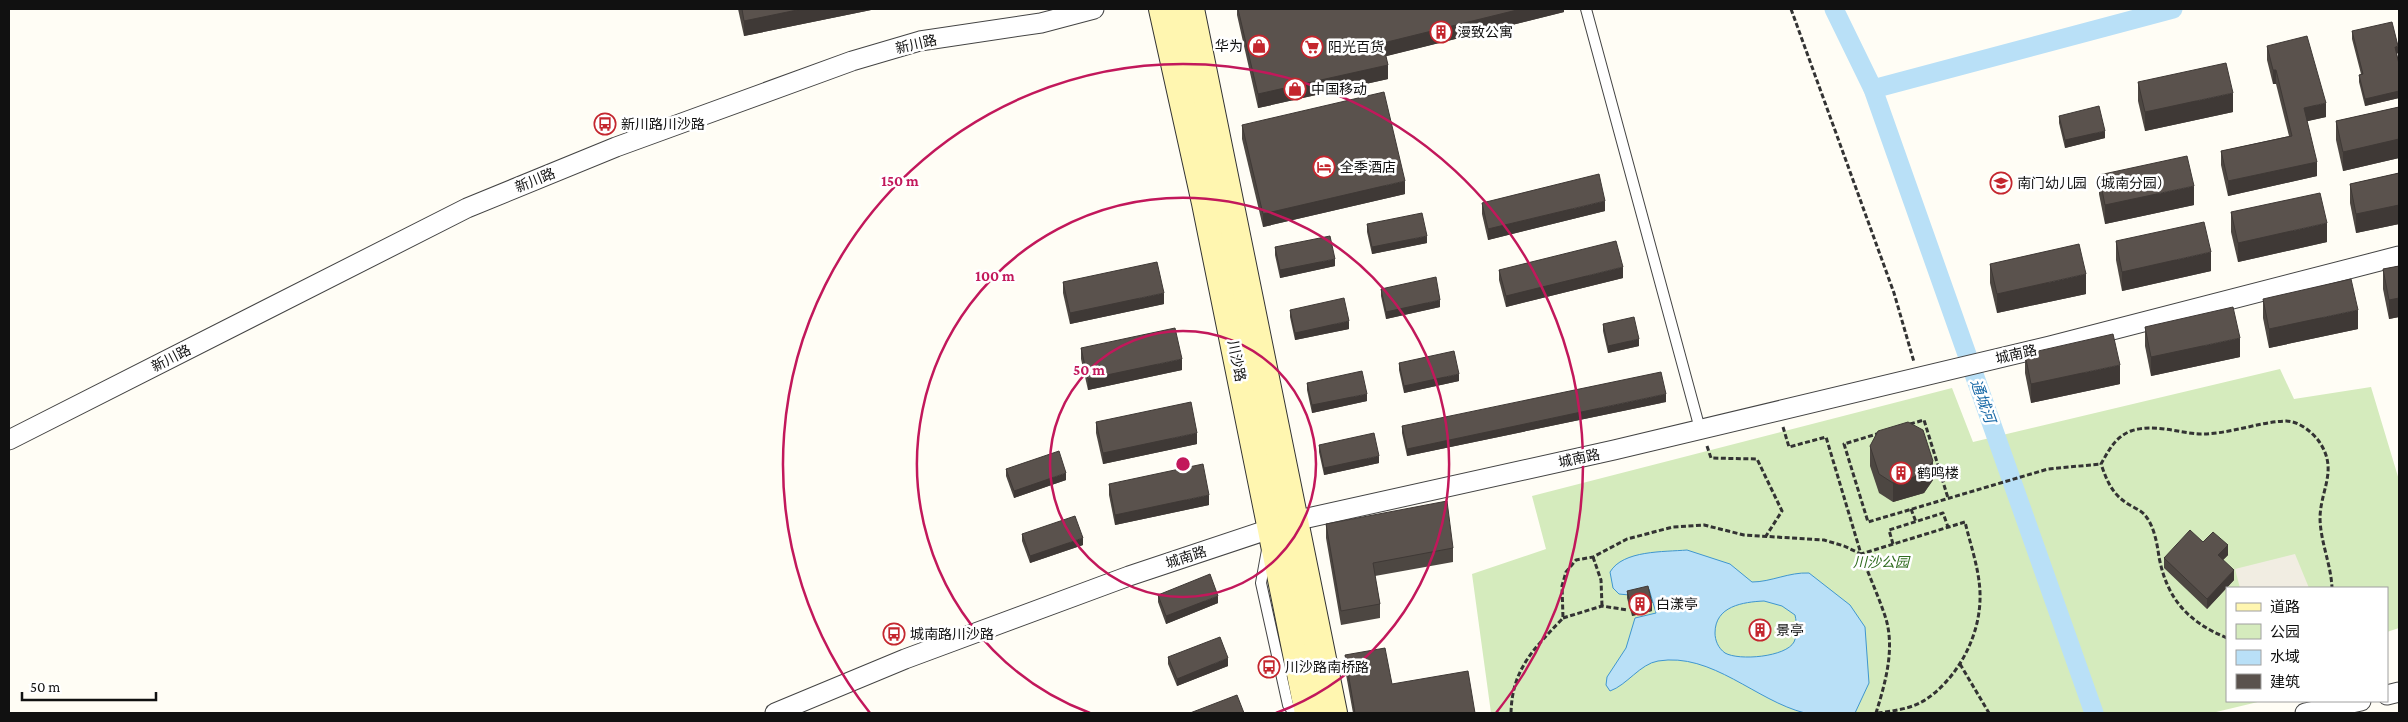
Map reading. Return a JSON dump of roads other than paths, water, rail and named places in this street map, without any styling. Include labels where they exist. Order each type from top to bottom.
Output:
[{"type":"main road","name":"川沙路","points":[[1163,9],[1208,212],[1282,525],[1333,713]]},
{"type":"main road","name":"川沙路","points":[[1190,9],[1282,525],[1309,713]]},
{"type":"street","name":"新川路","points":[[9,440],[467,208],[616,147],[852,61],[920,41],[1041,23],[1094,9]]},
{"type":"street","name":"城南路","points":[[775,713],[905,659],[1129,576],[1282,525],[1605,453],[2050,346],[2399,256]]},
{"type":"street","points":[[2304,713],[2356,702]]},
{"type":"lane","points":[[1586,9],[1700,429]]},
{"type":"lane","points":[[1282,525],[1261,583],[1288,705],[1294,713]]},
{"type":"water","points":[[1687,550],[1730,564],[1752,582],[1809,573],[1850,605],[1865,627],[1869,683],[1855,713],[1805,713],[1769,699],[1715,670],[1678,660],[1651,663],[1610,691],[1606,685],[1607,677],[1626,648],[1635,618],[1656,613],[1649,589],[1629,595],[1619,594],[1613,588],[1610,572],[1616,565],[1634,556]],"holes":[[[1764,601],[1782,606],[1795,615],[1797,629],[1794,642],[1782,651],[1762,656],[1741,657],[1725,653],[1716,641],[1716,624],[1725,611],[1732,607],[1739,604]]]},
{"type":"waterway","name":"通城河","points":[[1834,9],[1873,89],[2094,713]]},
{"type":"waterway","name":"通城河","points":[[1873,89],[2173,9]]},
{"type":"place","name":"漫致公寓","points":[[1441,32]]},
{"type":"place","name":"华为","points":[[1259,46]]},
{"type":"place","name":"阳光百货","points":[[1312,47]]},
{"type":"place","name":"中国移动","points":[[1295,89]]},
{"type":"place","name":"新川路川沙路","points":[[605,124]]},
{"type":"place","name":"全季酒店","points":[[1324,167]]},
{"type":"place","name":"南门幼儿园（城南分园）","points":[[2001,183]]},
{"type":"place","name":"鹤鸣楼","points":[[1901,473]]},
{"type":"place","name":"白漾亭","points":[[1640,604]]},
{"type":"place","name":"景亭","points":[[1760,630]]},
{"type":"place","name":"城南路川沙路","points":[[894,634]]},
{"type":"place","name":"川沙路南桥路","points":[[1269,667]]},
{"type":"park label","name":"川沙公园","points":[[1881,562]]}]
